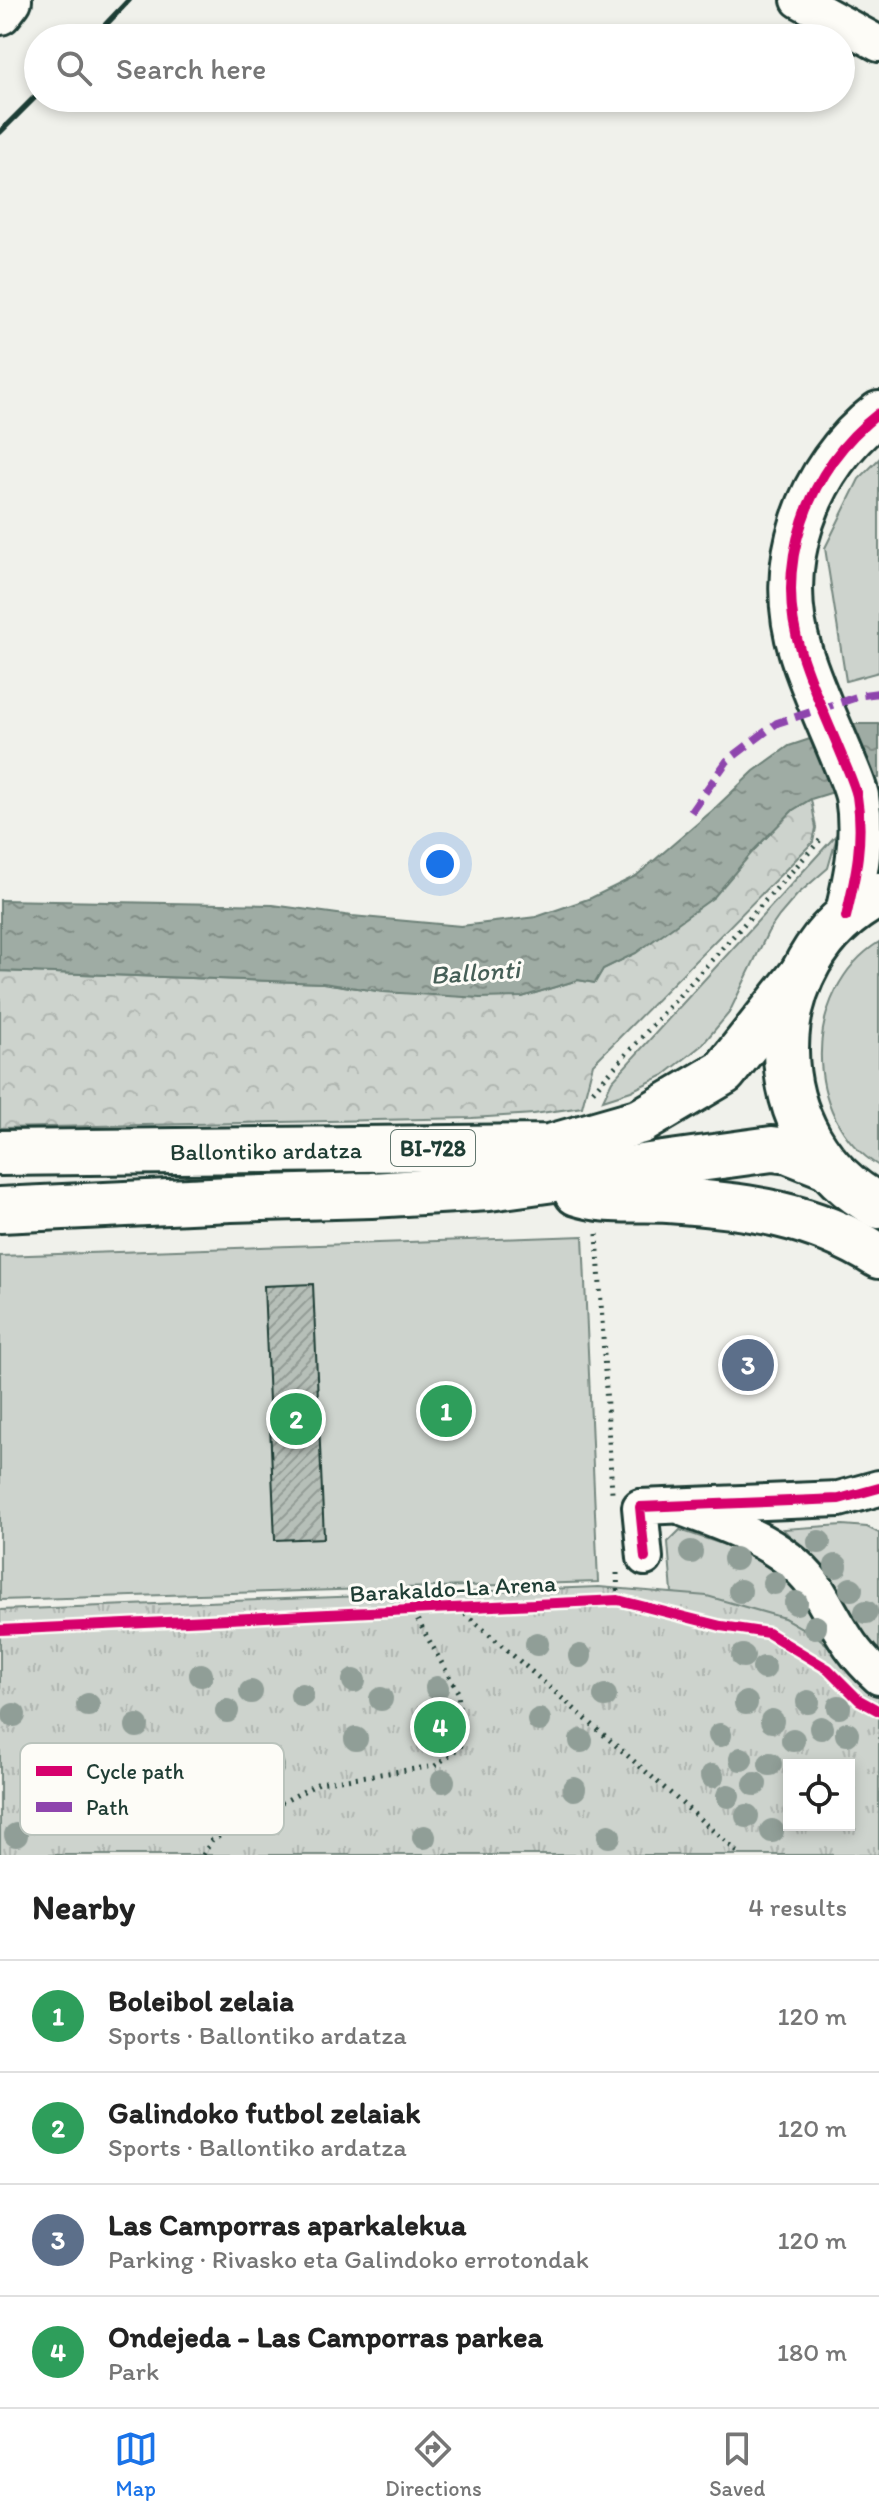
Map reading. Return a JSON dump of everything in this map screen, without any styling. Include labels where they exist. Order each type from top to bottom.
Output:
[{"type":"main road","name":"BI-728","points":[[862,906],[821,943],[802,974],[787,1022],[786,1074],[799,1122],[827,1166],[861,1196],[879,1206]]},
{"type":"main road","name":"Ballontiko ardatza","points":[[0,1153],[550,1147],[641,1121],[724,1072],[802,974]]},
{"type":"main road","name":"Ballontiko ardatza","points":[[0,1210],[418,1193],[544,1181],[772,1149],[789,1151],[827,1166]]},
{"type":"main road","points":[[544,1181],[597,1200],[666,1200],[759,1209],[807,1220],[852,1239],[879,1256]]},
{"type":"street","points":[[0,13],[10,0]]},
{"type":"street","points":[[799,0],[843,24]]},
{"type":"street","points":[[855,31],[879,44]]},
{"type":"street","points":[[862,906],[859,861],[868,806],[801,653],[792,615],[792,562],[806,506],[847,442],[879,413]]},
{"type":"street","points":[[630,1563],[640,1507],[839,1499],[879,1488]]},
{"type":"street","points":[[839,1499],[879,1511]]},
{"type":"street","points":[[675,1506],[768,1545],[795,1566],[816,1589],[857,1658],[879,1677]]},
{"type":"path","points":[[593,1091],[822,841],[824,828]]},
{"type":"path","points":[[597,1234],[613,1505]]},
{"type":"path","points":[[618,1600],[630,1563]]},
{"type":"path","points":[[602,1601],[618,1600],[633,1604]]},
{"type":"path","points":[[459,1608],[741,1855]]},
{"type":"path","points":[[284,1802],[319,1783],[435,1766],[462,1745],[458,1692],[412,1610]]},
{"type":"path","points":[[203,1855],[212,1840],[221,1835]]},
{"type":"green space","points":[[879,459],[879,672],[846,681],[825,548],[859,479]]},
{"type":"green space","points":[[811,799],[816,828],[813,842],[593,1064],[582,1107],[472,1118],[0,1128],[0,971],[323,983],[384,992],[522,997],[578,980],[594,983],[603,969],[636,953],[754,850],[793,810]]},
{"type":"green space","points":[[838,833],[828,868],[797,895],[779,916],[768,932],[729,1013],[702,1045],[664,1075],[603,1100],[612,1081]]},
{"type":"green space","points":[[879,942],[879,1166],[853,1145],[835,1118],[824,1087],[821,1054],[825,1022],[836,991],[854,963]]},
{"type":"green space","points":[[583,1236],[598,1582],[0,1600],[0,1256]]},
{"type":"green space","points":[[843,1525],[867,1527],[879,1533],[879,1661],[855,1626],[833,1583],[783,1529]]},
{"type":"green space","points":[[680,1530],[764,1558],[796,1584],[832,1639],[819,1638],[784,1618],[672,1593],[668,1542]]},
{"type":"green space","points":[[599,1587],[707,1596],[784,1618],[819,1638],[879,1690],[879,1855],[0,1855],[0,1610]]},
{"type":"water","name":"Ballonti","points":[[855,724],[879,724],[879,778],[811,799],[793,810],[714,897],[636,953],[603,969],[595,983],[578,980],[522,997],[480,998],[384,992],[323,983],[0,971],[0,900],[273,905],[461,926],[536,917],[591,898],[636,876],[754,771],[789,746]]},
{"type":"building","points":[[313,1284],[324,1538],[275,1540],[264,1286]]},
{"type":"railway","points":[[106,24],[129,0]]},
{"type":"railway","points":[[0,132],[24,108]]},
{"type":"marked path","points":[[691,812],[727,761],[777,723],[863,695],[879,693]]},
{"type":"cycle path","points":[[846,917],[859,842],[857,796],[801,653],[793,619],[791,586],[794,553],[802,521],[815,490],[832,462],[879,413]]},
{"type":"cycle path","points":[[645,1558],[640,1507],[839,1499],[879,1488]]},
{"type":"cycle path","name":"Barakaldo-La Arena","points":[[0,1630],[618,1600],[721,1626],[768,1633],[828,1669],[859,1700],[879,1711]]},
{"type":"place","name":"Las Camporras aparkalekua","points":[[748,1365]]},
{"type":"place","name":"Boleibol zelaia","points":[[446,1411]]},
{"type":"place","name":"Galindoko futbol zelaiak","points":[[296,1419]]},
{"type":"place","name":"Ondejeda - Las Camporras parkea","points":[[440,1727]]}]
